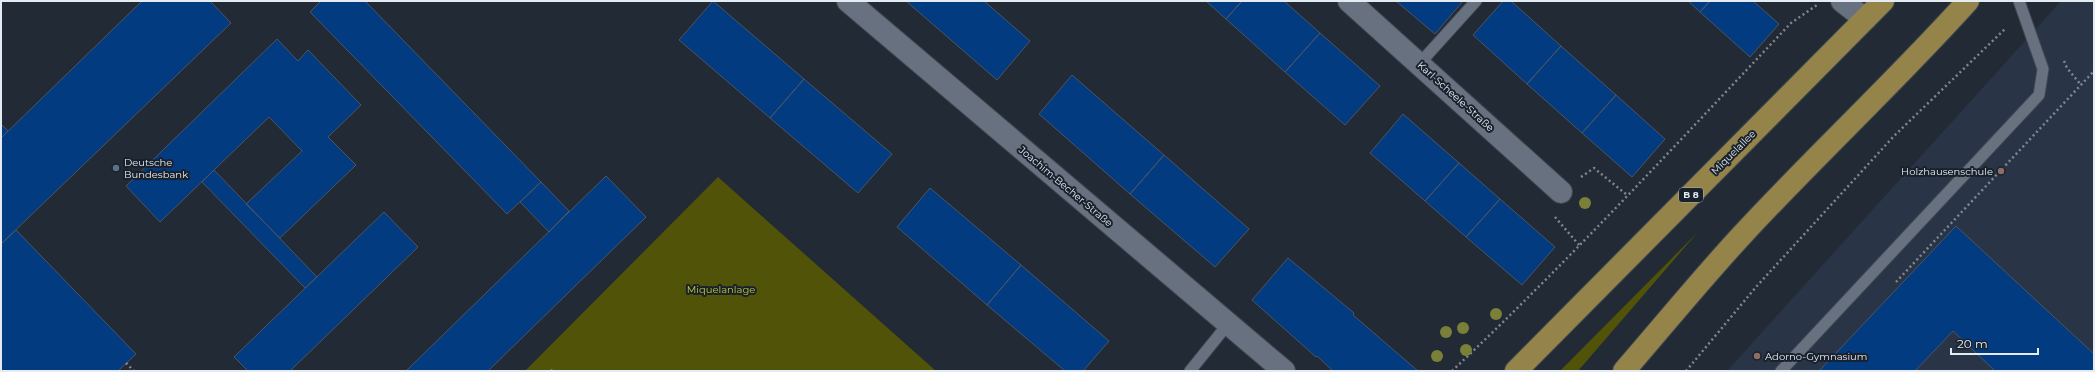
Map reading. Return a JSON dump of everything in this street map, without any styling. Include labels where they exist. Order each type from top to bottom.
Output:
[{"type":"main road","name":"Miquelallee","points":[[1516,371],[1883,1]]},
{"type":"main road","points":[[1624,371],[1743,234],[1909,64],[1968,1]]},
{"type":"street","name":"Joachim-Becher-Straße","points":[[848,1],[1228,324],[1273,367]]},
{"type":"street","name":"Karl-Scheele-Straße","points":[[1349,1],[1420,63],[1561,192]]},
{"type":"street","points":[[1842,1],[1865,19]]},
{"type":"lane","points":[[1420,63],[1476,1]]},
{"type":"lane","points":[[1781,371],[2039,96],[2043,69],[2019,1]]},
{"type":"lane","points":[[1190,371],[1228,324]]},
{"type":"path","points":[[1452,371],[1579,245],[1791,23],[1815,7]]},
{"type":"path","points":[[1686,371],[1756,287],[1894,136],[2023,12]]},
{"type":"path","points":[[1892,285],[2094,71]]},
{"type":"path","points":[[1579,245],[1554,217],[1561,192],[1594,168],[1627,195]]},
{"type":"path","points":[[126,363],[134,371]]},
{"type":"path","points":[[551,371],[554,369],[556,371]]},
{"type":"shaded area","name":"Holzhausenschule","points":[[2061,1],[2094,1],[2094,371],[1727,371]]},
{"type":"green space","name":"Miquelanlage","points":[[718,177],[936,371],[525,371]]},
{"type":"green space","points":[[1697,233],[1578,371],[1560,371]]},
{"type":"building","name":"Deutsche Bundesbank","points":[[142,1],[210,1],[231,23],[1,244],[1,138]]},
{"type":"building","points":[[321,1],[365,1],[541,182],[507,214],[310,12]]},
{"type":"building","points":[[713,1],[804,79],[770,118],[679,40]]},
{"type":"building","points":[[906,1],[984,1],[1030,41],[997,80]]},
{"type":"building","points":[[1206,1],[1242,1],[1226,19]]},
{"type":"building","points":[[1242,1],[1284,1],[1320,33],[1285,72],[1226,19]]},
{"type":"building","points":[[1396,1],[1463,1],[1435,34]]},
{"type":"building","points":[[1503,1],[1511,1],[1561,46],[1527,84],[1473,35]]},
{"type":"building","points":[[1688,1],[1710,1],[1700,12]]},
{"type":"building","points":[[1710,1],[1753,1],[1779,24],[1750,57],[1700,12]]},
{"type":"building","points":[[1320,33],[1380,86],[1345,125],[1285,72]]},
{"type":"building","points":[[277,39],[298,61],[308,50],[361,105],[328,137],[356,165],[280,238],[246,204],[302,151],[269,117],[160,222],[126,186]]},
{"type":"building","points":[[1561,46],[1616,95],[1582,133],[1527,84]]},
{"type":"building","points":[[1072,75],[1164,155],[1130,194],[1039,114]]},
{"type":"building","points":[[804,79],[892,154],[858,193],[770,118]]},
{"type":"building","points":[[1616,95],[1665,139],[1632,177],[1582,133]]},
{"type":"building","points":[[1403,114],[1459,163],[1425,201],[1370,153]]},
{"type":"building","points":[[1,124],[8,131],[1,138]]},
{"type":"building","points":[[1164,155],[1249,229],[1215,267],[1130,194]]},
{"type":"building","points":[[1459,163],[1500,199],[1466,237],[1425,201]]},
{"type":"building","points":[[214,170],[317,277],[305,288],[202,182]]},
{"type":"building","points":[[606,176],[646,217],[488,371],[406,371]]},
{"type":"building","points":[[541,182],[569,211],[549,232],[520,202]]},
{"type":"building","points":[[930,188],[1021,265],[987,305],[897,227]]},
{"type":"building","points":[[1500,199],[1555,247],[1522,285],[1466,237]]},
{"type":"building","points":[[384,212],[418,247],[290,371],[248,371],[234,357]]},
{"type":"building","points":[[1956,226],[2094,354],[2094,371],[1995,371],[1953,331],[1915,371],[1819,371]]},
{"type":"building","points":[[16,230],[136,354],[118,371],[1,371],[1,244]]},
{"type":"building","points":[[1288,258],[1354,313],[1353,315],[1418,371],[1333,371],[1317,356],[1316,357],[1252,300]]},
{"type":"building","points":[[1021,265],[1109,341],[1083,371],[1065,371],[987,305]]},
{"type":"place","name":"Deutsche Bundesbank","points":[[116,168]]},
{"type":"place","name":"Holzhausenschule","points":[[2001,171]]},
{"type":"place","name":"Adorno-Gymnasium","points":[[1757,356]]}]
